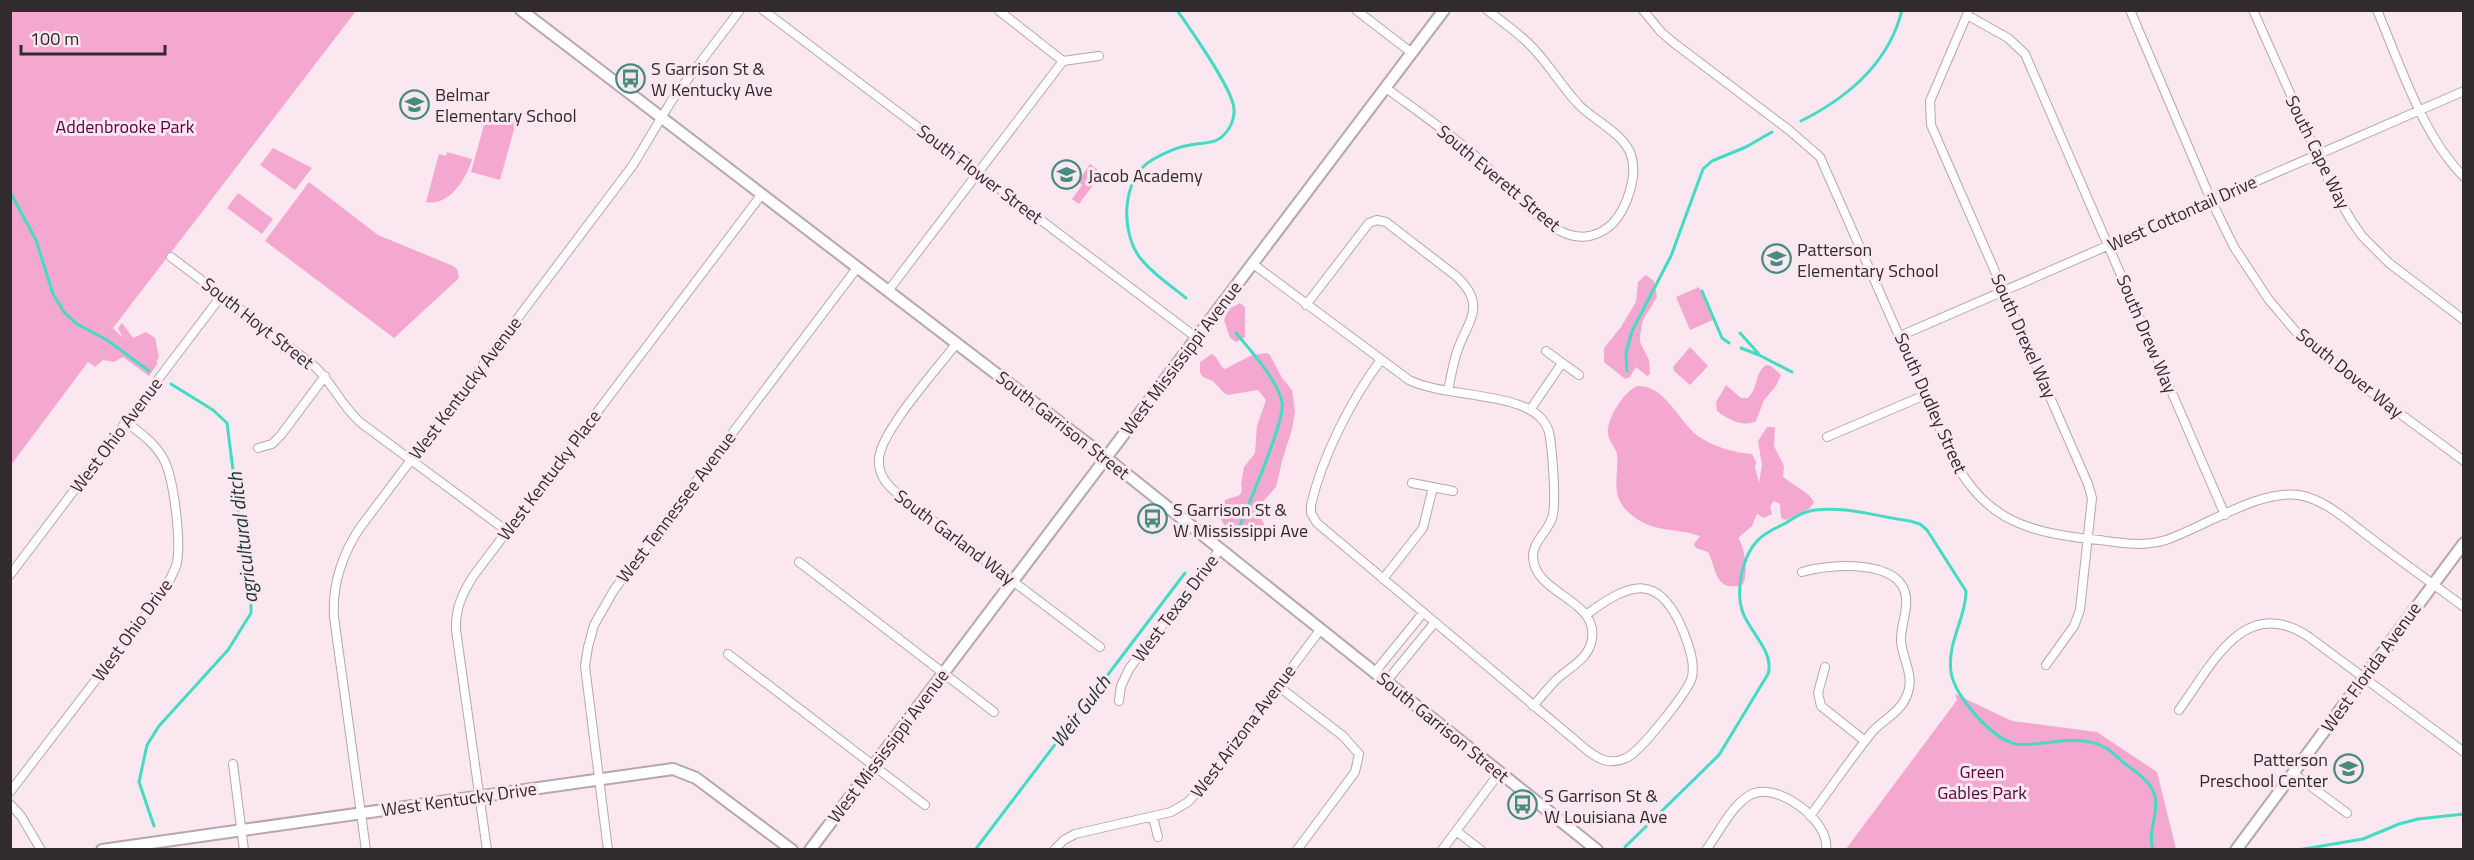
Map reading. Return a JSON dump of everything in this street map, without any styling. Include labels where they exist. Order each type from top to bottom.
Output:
[{"type":"main road","name":"South Garrison Street","points":[[521,10],[1105,458],[1597,849]]},
{"type":"main road","name":"West Mississippi Avenue","points":[[810,849],[1444,10]]},
{"type":"main road","name":"West Florida Avenue","points":[[2236,849],[2463,543]]},
{"type":"main road","name":"West Kentucky Drive","points":[[102,849],[668,769],[683,771],[700,780],[792,849]]},
{"type":"street","name":"West Kentucky Avenue","points":[[366,849],[333,618],[334,590],[340,566],[352,538],[633,165],[661,117],[740,10]]},
{"type":"street","name":"South Flower Street","points":[[763,10],[1197,338]]},
{"type":"street","points":[[1356,10],[1412,53]]},
{"type":"street","name":"South Everett Street","points":[[1386,88],[1469,151],[1523,203],[1564,233],[1577,237],[1602,232],[1617,218],[1633,179],[1634,165],[1628,148],[1580,105],[1527,42],[1487,10]]},
{"type":"street","name":"South Dudley Street","points":[[1643,10],[1661,32],[1674,43],[1789,130],[1820,157],[1958,468],[1968,484],[1988,505],[2006,518],[2032,529],[2131,544],[2151,543],[2170,538],[2254,502],[2280,495],[2310,498],[2335,512],[2463,607]]},
{"type":"street","name":"South Dover Way","points":[[2130,10],[2211,200],[2245,265],[2269,300],[2297,333],[2342,371],[2463,461]]},
{"type":"street","name":"South Cape Way","points":[[2253,10],[2316,154],[2351,220],[2375,250],[2408,279],[2463,320]]},
{"type":"street","points":[[2377,10],[2420,110],[2448,159],[2463,177]]},
{"type":"street","points":[[998,11],[1064,61]]},
{"type":"street","name":"South Drew Way","points":[[1968,13],[2008,38],[2025,54],[2225,515]]},
{"type":"street","name":"South Drexel Way","points":[[1968,13],[1930,101],[1931,125],[2088,483],[2092,501],[2080,609],[2074,626],[2046,665]]},
{"type":"street","points":[[888,291],[1064,61],[1099,56]]},
{"type":"street","name":"West Cottontail Drive","points":[[1900,336],[2463,91]]},
{"type":"street","name":"West Kentucky Place","points":[[487,849],[456,618],[458,605],[467,586],[507,531],[762,194]]},
{"type":"street","points":[[1306,305],[1369,223],[1377,220],[1386,222],[1456,276],[1465,285],[1470,295],[1473,304],[1471,323],[1458,348],[1448,391]]},
{"type":"street","name":"South Hoyt Street","points":[[171,257],[306,359],[325,376],[351,414],[507,531]]},
{"type":"street","points":[[1253,264],[1380,361],[1413,382],[1512,403],[1530,410],[1541,418],[1549,433],[1554,503],[1552,519],[1534,548],[1534,563],[1540,576],[1586,615],[1592,634],[1587,652],[1533,706]]},
{"type":"street","name":"West Tennessee Avenue","points":[[608,849],[585,666],[590,638],[601,610],[857,268]]},
{"type":"street","name":"West Ohio Avenue","points":[[10,575],[222,295]]},
{"type":"street","name":"South Garland Way","points":[[956,344],[885,438],[879,457],[880,471],[886,482],[903,498],[1100,646]]},
{"type":"street","points":[[1546,351],[1579,375]]},
{"type":"street","points":[[1380,361],[1361,388],[1341,428],[1316,490],[1311,510],[1312,517],[1322,530],[1593,755],[1604,760],[1615,761],[1628,757],[1639,748],[1688,687],[1693,668],[1690,650],[1676,613],[1661,596],[1646,589],[1630,588],[1614,595],[1586,615]]},
{"type":"street","points":[[1530,410],[1562,363]]},
{"type":"street","points":[[258,448],[272,444],[325,376]]},
{"type":"street","points":[[1827,437],[1925,395]]},
{"type":"street","name":"West Ohio Drive","points":[[10,792],[163,592],[174,572],[178,544],[173,491],[168,468],[151,442],[126,422]]},
{"type":"street","points":[[1412,483],[1453,491]]},
{"type":"street","points":[[1383,579],[1420,533],[1426,520],[1433,487]]},
{"type":"street","name":"West Texas Drive","points":[[1119,700],[1120,686],[1129,669],[1220,549]]},
{"type":"street","points":[[799,562],[994,711]]},
{"type":"street","points":[[1802,572],[1833,566],[1875,569],[1894,577],[1905,591],[1906,602],[1901,637],[1909,673],[1909,690],[1899,709],[1878,726],[1865,741],[1810,816]]},
{"type":"street","points":[[1374,672],[1424,613]]},
{"type":"street","points":[[1386,682],[1435,622]]},
{"type":"street","points":[[2179,710],[2233,638],[2248,627],[2263,623],[2281,623],[2298,630],[2463,752]]},
{"type":"street","name":"West Arizona Avenue","points":[[1054,849],[1075,834],[1153,817],[1182,807],[1194,796],[1320,630]]},
{"type":"street","points":[[728,654],[925,805]]},
{"type":"street","points":[[1825,667],[1818,693],[1821,706],[1865,741]]},
{"type":"street","points":[[1278,686],[1343,736],[1359,754],[1355,772],[1297,849]]},
{"type":"street","points":[[232,765],[244,849]]},
{"type":"street","points":[[1442,849],[1500,772]]},
{"type":"street","points":[[2293,773],[2347,813]]},
{"type":"street","points":[[1706,849],[1743,800],[1758,792],[1778,794],[1810,816],[1824,832],[1826,849]]},
{"type":"street","points":[[10,804],[21,816],[41,849]]},
{"type":"street","points":[[1153,817],[1158,837]]},
{"type":"street","points":[[1456,831],[1481,849]]},
{"type":"green space","name":"Addenbrooke Park","points":[[11,11],[356,11],[113,328],[123,338],[118,328],[122,323],[133,338],[146,332],[155,338],[159,357],[156,362],[158,363],[149,376],[123,357],[114,362],[103,360],[95,367],[88,362],[11,465]]},
{"type":"green space","points":[[487,114],[516,122],[500,180],[471,172]]},
{"type":"green space","points":[[273,148],[312,168],[295,190],[260,165]]},
{"type":"green space","points":[[447,152],[472,159],[470,167],[456,190],[449,196],[442,200],[426,202],[439,154],[446,156]]},
{"type":"green space","points":[[1090,164],[1102,173],[1079,204],[1072,199],[1082,185],[1078,181]]},
{"type":"green space","points":[[309,182],[378,235],[453,266],[457,269],[459,278],[394,338],[265,241]]},
{"type":"green space","points":[[238,193],[273,219],[262,234],[227,208]]},
{"type":"green space","points":[[1646,275],[1654,281],[1657,297],[1643,320],[1640,336],[1640,342],[1649,360],[1650,374],[1647,376],[1636,367],[1630,377],[1625,379],[1604,362],[1604,348],[1621,327],[1636,302],[1638,282]]},
{"type":"green space","points":[[1699,287],[1713,320],[1690,330],[1676,297]]},
{"type":"green space","points":[[1240,303],[1245,307],[1245,337],[1236,342],[1230,338],[1224,320],[1229,309]]},
{"type":"green space","points":[[1690,347],[1708,366],[1690,385],[1674,371],[1673,367]]},
{"type":"green space","points":[[1267,353],[1292,390],[1295,411],[1276,487],[1259,506],[1258,512],[1265,526],[1264,532],[1258,536],[1244,538],[1230,532],[1220,518],[1225,500],[1240,495],[1242,490],[1244,467],[1255,453],[1257,426],[1266,400],[1258,390],[1228,395],[1224,393],[1213,381],[1203,377],[1200,373],[1200,362],[1212,354],[1225,369],[1252,355]]},
{"type":"green space","points":[[1766,365],[1771,366],[1781,375],[1776,386],[1764,400],[1756,421],[1741,423],[1717,411],[1716,402],[1726,385],[1741,398],[1748,398],[1754,390],[1762,368]]},
{"type":"green space","points":[[1638,386],[1656,391],[1671,405],[1691,430],[1704,440],[1724,448],[1752,454],[1756,462],[1759,483],[1762,465],[1758,441],[1767,427],[1775,427],[1774,446],[1784,466],[1783,477],[1809,495],[1814,502],[1810,508],[1786,520],[1781,518],[1780,504],[1774,501],[1770,506],[1772,514],[1764,518],[1757,514],[1752,526],[1738,538],[1743,548],[1745,562],[1742,585],[1726,585],[1721,582],[1708,552],[1696,548],[1694,544],[1700,536],[1654,527],[1636,518],[1622,505],[1616,485],[1617,455],[1608,434],[1608,428],[1622,399]]},
{"type":"green space","name":"Green Gables Park","points":[[1955,694],[2012,721],[2097,732],[2157,772],[2176,849],[1846,849],[1957,700]]},
{"type":"waterway","name":"Weir Gulch","points":[[1177,10],[1210,59],[1232,100],[1234,109],[1232,123],[1221,138],[1175,149],[1152,160],[1142,168],[1129,192],[1127,221],[1134,248],[1141,259],[1156,275],[1186,298]]},
{"type":"waterway","points":[[1801,121],[1850,90],[1864,77],[1887,46],[1902,10]]},
{"type":"waterway","points":[[1627,371],[1626,353],[1632,331],[1671,256],[1703,169],[1712,161],[1746,147],[1772,132]]},
{"type":"waterway","name":"agricultural ditch","points":[[10,192],[36,240],[53,294],[64,312],[77,324],[107,340],[149,371]]},
{"type":"waterway","points":[[1702,291],[1722,338],[1729,343]]},
{"type":"waterway","name":"Weir Gulch","points":[[1236,333],[1269,375],[1282,402],[1282,412],[1272,445],[1238,530]]},
{"type":"waterway","points":[[1740,333],[1758,353]]},
{"type":"waterway","points":[[1741,348],[1792,372]]},
{"type":"waterway","name":"agricultural ditch","points":[[154,826],[139,782],[147,745],[159,726],[228,650],[251,613],[251,584],[245,564],[227,423],[213,410],[171,384]]},
{"type":"waterway","name":"agricultural ditch","points":[[1625,847],[1719,755],[1768,674],[1769,666],[1765,650],[1746,620],[1741,604],[1740,584],[1744,564],[1752,547],[1771,530],[1800,515],[1827,509],[1910,521],[1920,524],[1927,530],[1966,591],[1950,661],[1951,672],[1959,693],[1976,715],[1996,734],[2016,744],[2080,741],[2094,743],[2111,751],[2146,780],[2155,795],[2156,810],[2151,842],[2153,850]]},
{"type":"waterway","name":"Weir Gulch","points":[[975,850],[1185,573]]},
{"type":"waterway","name":"agricultural ditch","points":[[2298,850],[2363,839],[2418,819],[2464,814]]},
{"type":"place","name":"S Garrison St & W Kentucky Ave","points":[[630,78]]},
{"type":"place","name":"Belmar Elementary School","points":[[414,104]]},
{"type":"place","name":"Jacob Academy","points":[[1067,175]]},
{"type":"place","name":"Patterson Elementary School","points":[[1776,259]]},
{"type":"place","name":"S Garrison St & W Mississippi Ave","points":[[1152,519]]},
{"type":"place","name":"Patterson Preschool Center","points":[[2349,769]]},
{"type":"place","name":"S Garrison St & W Louisiana Ave","points":[[1523,805]]}]
